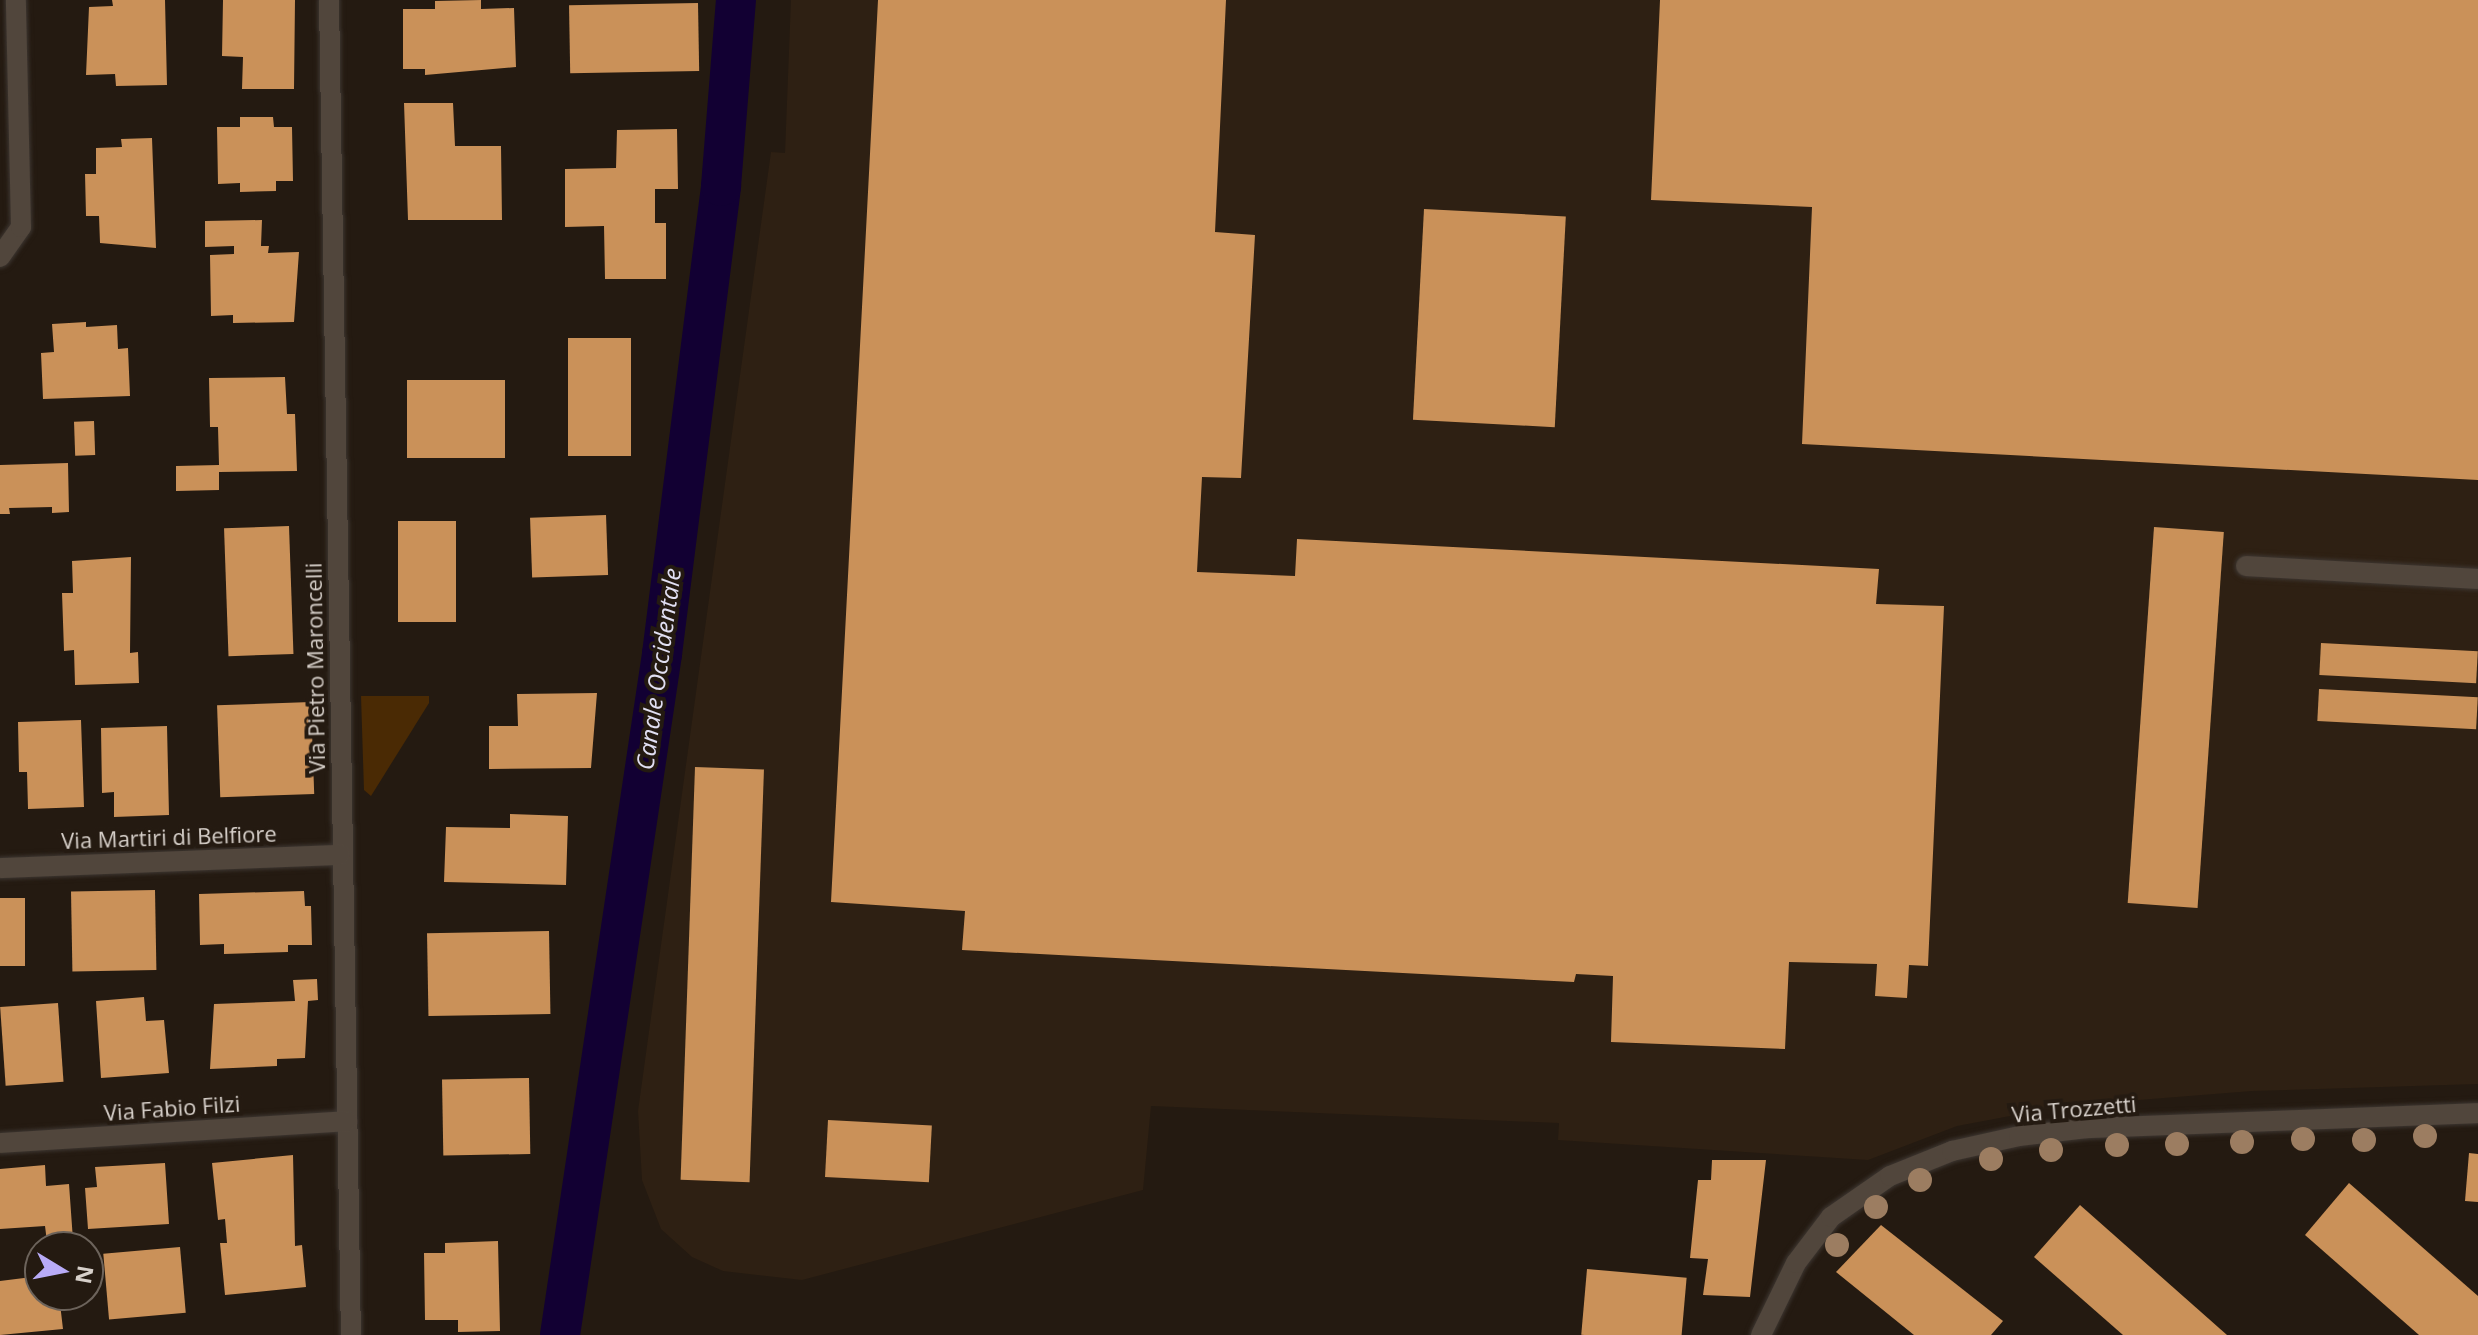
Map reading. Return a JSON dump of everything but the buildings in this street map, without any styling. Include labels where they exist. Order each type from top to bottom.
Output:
[{"type":"street","points":[[0,257],[21,227],[16,0]]},
{"type":"street","name":"Via Pietro Maroncelli","points":[[329,0],[340,855],[351,1335]]},
{"type":"street","points":[[2246,566],[2478,579]]},
{"type":"street","name":"Via Martiri di Belfiore","points":[[0,868],[340,855]]},
{"type":"street","name":"Via Trozzetti","points":[[1761,1335],[1796,1263],[1831,1217],[1890,1176],[1952,1151],[2019,1136],[2088,1128],[2478,1113]]},
{"type":"street","name":"Via Fabio Filzi","points":[[0,1143],[347,1121]]},
{"type":"shaded area","points":[[791,0],[2478,0],[2478,1084],[2252,1091],[2063,1106],[1957,1126],[1868,1160],[1558,1140],[1559,1123],[1151,1106],[1143,1190],[802,1280],[723,1271],[692,1257],[661,1229],[642,1180],[638,1111],[771,152],[785,153]]},
{"type":"shaded area","points":[[361,696],[429,696],[429,703],[371,796],[364,790]]},
{"type":"waterway","name":"Canale Occidentale","points":[[560,1335],[662,654],[721,186],[736,0]]}]
